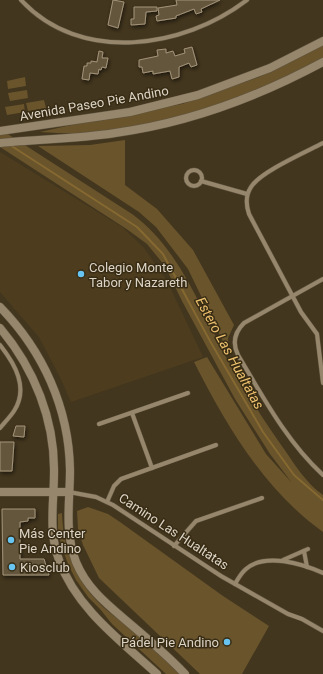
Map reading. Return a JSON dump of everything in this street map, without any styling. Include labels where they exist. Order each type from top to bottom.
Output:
[{"type":"street","points":[[21,0],[36,14],[55,26],[93,40],[118,44],[162,38],[187,32],[216,19],[247,0]]},
{"type":"street","name":"Avenida Paseo Pie Andino","points":[[0,131],[130,112],[198,95],[270,68],[323,41]]},
{"type":"street","name":"Avenida Paseo Pie Andino","points":[[0,143],[108,134],[169,123],[231,105],[285,82],[323,62]]},
{"type":"street","points":[[323,143],[259,178],[247,194],[246,204],[249,214],[292,296],[306,320],[317,334],[323,383]]},
{"type":"street","points":[[201,181],[247,194]]},
{"type":"street","points":[[323,279],[244,322],[236,333],[235,348],[286,433],[304,456],[323,475]]},
{"type":"street","points":[[0,307],[33,348],[56,392],[63,416],[68,443],[69,492],[67,512],[69,538],[75,558],[84,576],[102,599],[185,674]]},
{"type":"street","points":[[0,328],[26,364],[42,402],[52,442],[54,491],[51,521],[59,561],[72,587],[88,608],[109,630],[157,674]]},
{"type":"street","points":[[0,345],[16,370],[21,389],[16,409],[0,428]]},
{"type":"street","points":[[99,424],[188,393]]},
{"type":"street","points":[[132,413],[152,468]]},
{"type":"street","points":[[107,502],[118,481],[216,445]]},
{"type":"street","name":"Camino Las Hualtatas","points":[[0,492],[69,492],[88,495],[107,502],[235,584],[288,614],[302,619],[323,631]]},
{"type":"street","points":[[174,546],[196,520],[262,498]]},
{"type":"street","points":[[283,561],[306,550],[307,567]]},
{"type":"street","points":[[235,584],[242,572],[249,566],[263,562],[283,561],[323,573]]},
{"type":"shaded area","points":[[323,45],[323,58],[268,85],[210,108],[180,117],[119,130],[89,133],[40,132],[89,121],[182,104],[259,77]]},
{"type":"shaded area","points":[[25,77],[26,86],[8,89],[7,81]]},
{"type":"shaded area","points":[[27,90],[28,98],[10,101],[8,93]]},
{"type":"shaded area","points":[[44,100],[46,108],[28,111],[26,103]]},
{"type":"shaded area","points":[[24,104],[25,112],[7,115],[5,107]]},
{"type":"shaded area","points":[[0,129],[132,214],[150,229],[166,247],[191,286],[222,350],[258,410],[277,440],[302,474],[317,491],[323,495],[323,532],[282,497],[248,455],[219,409],[194,362],[207,357],[266,454],[292,483],[270,454],[235,399],[182,301],[165,266],[147,244],[128,230],[0,147]]},
{"type":"shaded area","points":[[125,140],[125,185],[157,209],[193,250],[234,325],[228,338],[229,354],[188,269],[156,227],[139,212],[38,146],[90,145]]},
{"type":"shaded area","name":"Colegio Monte Tabor y Nazareth","points":[[0,152],[122,227],[144,248],[167,281],[203,357],[71,402],[39,337],[0,292]]},
{"type":"shaded area","points":[[88,507],[108,514],[223,596],[269,626],[242,674],[200,674],[99,578],[83,545],[78,529],[77,511]]},
{"type":"shaded area","points":[[62,513],[63,527],[69,555],[81,580],[89,591],[109,612],[138,633],[181,674],[166,674],[112,624],[88,597],[76,580],[61,545],[58,529],[58,514]]},
{"type":"building","points":[[113,0],[124,2],[118,28],[108,25]]},
{"type":"building","points":[[176,0],[220,0],[201,9],[202,12],[196,14],[194,9],[176,16],[176,18],[157,21],[156,16],[159,15],[158,8],[177,5]]},
{"type":"building","points":[[134,7],[157,7],[157,11],[146,12],[145,24],[131,25],[131,19],[134,19]]},
{"type":"building","points":[[192,47],[197,65],[191,67],[189,63],[179,67],[179,77],[172,79],[170,71],[153,74],[153,71],[143,73],[142,67],[139,67],[139,60],[158,56],[157,50],[166,49],[166,53],[173,51],[175,56],[185,53],[184,49]]},
{"type":"building","points":[[99,51],[103,52],[102,58],[108,58],[106,68],[102,67],[101,70],[99,69],[98,74],[90,73],[89,80],[82,79],[84,66],[87,66],[87,63],[91,63],[91,61],[97,62]]},
{"type":"building","points":[[16,426],[25,426],[24,437],[13,436]]},
{"type":"building","points":[[0,442],[14,442],[12,471],[0,471]]},
{"type":"building","name":"Más Center Pie Andino","points":[[2,509],[35,509],[35,518],[28,518],[28,521],[20,522],[20,559],[44,559],[49,575],[3,575]]},
{"type":"waterway","name":"Estero Las Hualtatas","points":[[10,145],[137,227],[163,254],[210,341],[263,432],[294,475],[323,500]]},
{"type":"place","name":"Colegio Monte Tabor y Nazareth","points":[[81,274]]},
{"type":"place","name":"Más Center Pie Andino","points":[[11,540]]},
{"type":"place","name":"Kiosclub","points":[[12,567]]},
{"type":"place","name":"Pádel Pie Andino","points":[[227,642]]}]
